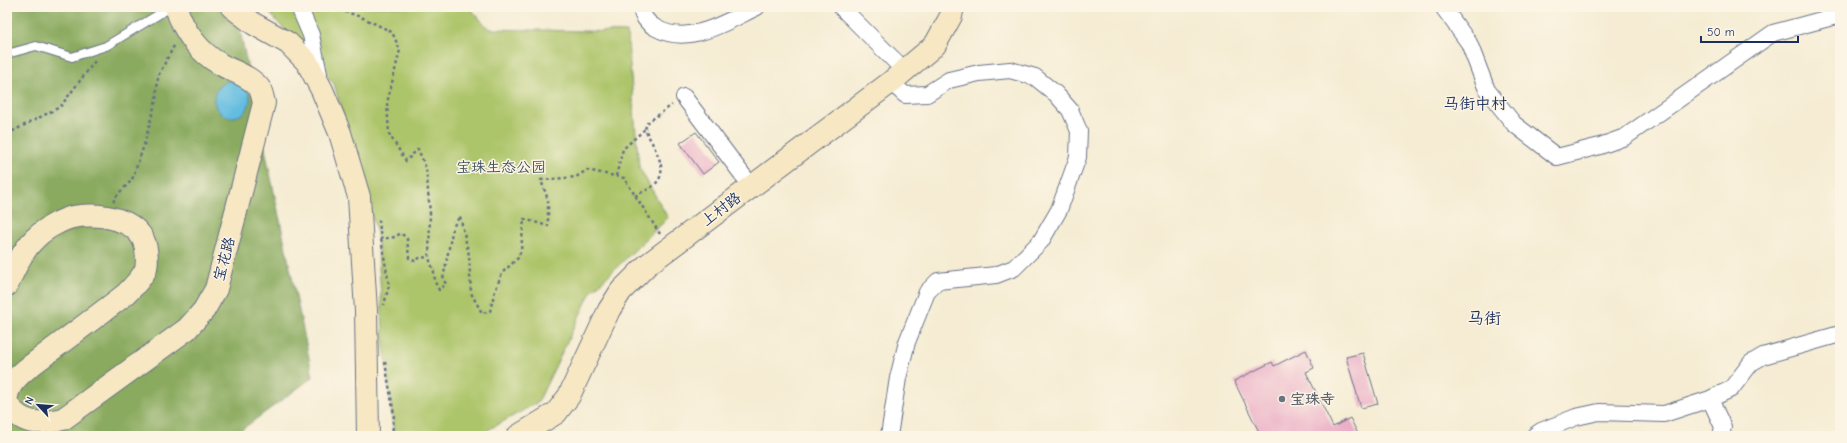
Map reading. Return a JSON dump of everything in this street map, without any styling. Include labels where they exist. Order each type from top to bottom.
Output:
[{"type":"main road","name":"宝花路","points":[[7,404],[14,414],[17,422],[46,422],[63,419],[187,329],[204,310],[216,289],[264,103],[260,89],[251,80],[220,64],[194,42],[180,20],[176,7]]},
{"type":"main road","points":[[232,7],[254,24],[288,43],[307,62],[322,90],[340,133],[359,197],[366,311],[368,436]]},
{"type":"main road","name":"上村路","points":[[518,436],[556,413],[569,396],[609,310],[621,291],[647,265],[898,76],[935,45],[951,16],[953,7]]},
{"type":"main road","points":[[7,285],[26,248],[41,233],[72,218],[92,216],[109,218],[123,222],[134,228],[146,245],[148,258],[146,270],[136,284],[126,294],[17,377],[7,393],[7,397]]},
{"type":"street","points":[[641,7],[642,14],[649,24],[662,31],[685,35],[702,33],[757,7]]},
{"type":"street","points":[[841,7],[898,76],[905,95],[927,94],[949,80],[979,72],[1010,70],[1035,77],[1056,94],[1070,110],[1079,131],[1078,157],[1059,210],[1041,241],[1014,268],[996,275],[938,281],[927,292],[907,342],[898,378],[889,436]]},
{"type":"street","points":[[1443,7],[1469,43],[1487,90],[1514,124],[1557,157],[1600,146],[1625,137],[1773,33],[1840,15]]},
{"type":"street","points":[[302,11],[311,35],[322,90]]},
{"type":"street","points":[[684,97],[751,186]]},
{"type":"street","points":[[1534,436],[1541,431],[1576,417],[1600,412],[1664,414],[1710,399],[1731,389],[1751,363],[1763,356],[1840,334]]},
{"type":"street","points":[[1710,399],[1723,428],[1721,436]]},
{"type":"lane","points":[[7,54],[36,46],[72,57],[106,46],[171,7]]},
{"type":"path","points":[[302,11],[324,10],[350,12],[392,32],[400,50],[387,103],[389,134],[406,162],[418,149],[426,168],[430,213],[429,258],[434,272],[435,282],[439,290],[446,284],[443,279],[453,227],[460,216],[469,255],[470,293],[482,313],[490,311],[502,272],[518,258],[521,250],[524,218],[548,226],[548,200],[541,180],[576,177],[587,170],[624,178],[656,230],[671,247]]},
{"type":"path","points":[[112,204],[118,194],[132,180],[144,145],[156,100],[158,76],[178,38],[188,33]]},
{"type":"path","points":[[7,134],[60,107],[106,46]]},
{"type":"path","points":[[635,196],[654,186],[660,178],[662,169],[645,129],[646,123],[684,97]]},
{"type":"path","points":[[616,176],[624,149],[645,129]]},
{"type":"path","points":[[379,219],[389,285],[383,310]]},
{"type":"path","points":[[381,238],[395,237],[401,233],[407,238],[409,258],[415,261],[422,257],[429,258]]},
{"type":"path","points":[[385,360],[394,415],[392,436]]},
{"type":"green space","points":[[7,7],[235,7],[313,377],[233,436],[7,436]]},
{"type":"green space","name":"宝珠生态公园","points":[[264,7],[469,7],[489,29],[627,32],[639,167],[668,218],[591,292],[538,402],[477,436],[394,436],[384,346],[377,234],[334,84]]},
{"type":"water","points":[[232,81],[245,86],[250,99],[245,112],[232,117],[219,112],[214,99],[219,86]]},
{"type":"building","points":[[696,132],[719,162],[703,174],[680,143]]},
{"type":"building","name":"宝珠寺","points":[[1306,350],[1314,368],[1306,372],[1333,427],[1350,418],[1359,436],[1261,436],[1234,381],[1272,362],[1274,366]]},
{"type":"building","points":[[1363,353],[1378,404],[1361,408],[1346,357]]},
{"type":"place","name":"宝珠寺","points":[[1282,399]]},
{"type":"district","name":"马街中村","points":[[1475,103]]},
{"type":"district","name":"马街","points":[[1484,318]]}]
